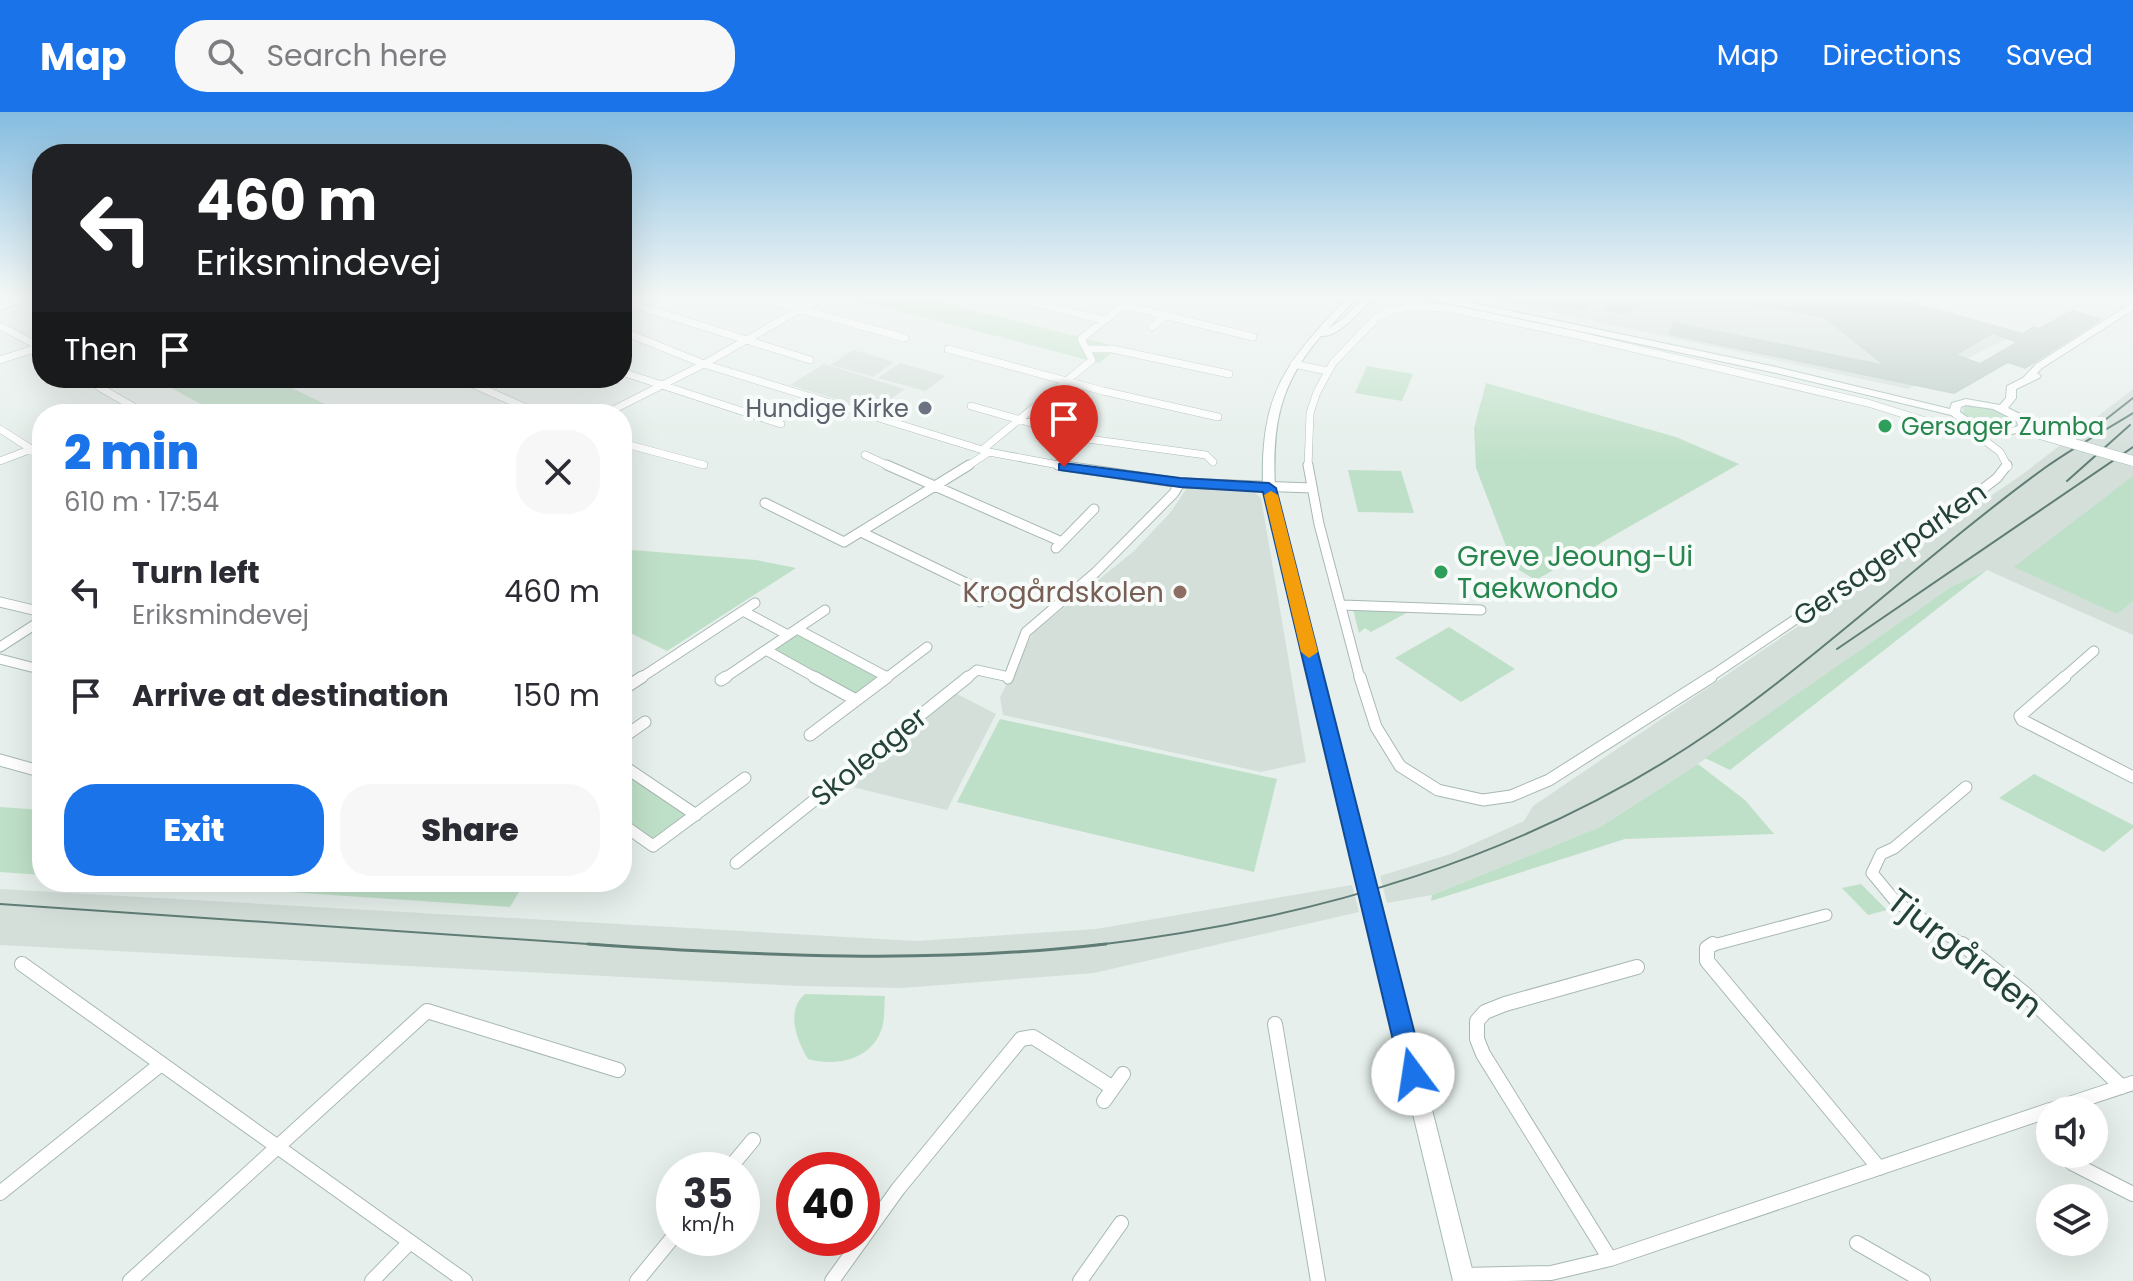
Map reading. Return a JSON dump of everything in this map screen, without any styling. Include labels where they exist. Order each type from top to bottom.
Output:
[{"type":"street","points":[[0,360],[29,352]]},
{"type":"street","points":[[673,352],[704,364],[986,451],[1086,471],[1180,483],[1312,488]]},
{"type":"street","points":[[626,404],[726,352]]},
{"type":"street","points":[[781,352],[810,360]]},
{"type":"street","points":[[957,352],[1218,417]]},
{"type":"street","points":[[765,503],[844,542],[986,451],[1093,359],[1089,352]]},
{"type":"street","points":[[1124,352],[1229,374]]},
{"type":"street","points":[[1305,352],[1280,388],[1271,414],[1266,450],[1269,488],[1463,1278]]},
{"type":"street","name":"Gersagerparken","points":[[1344,352],[1327,371],[1314,398],[1308,423],[1308,464],[1342,605],[1379,733],[1391,756],[1428,786],[1483,800],[1511,797],[1533,790],[1655,714],[2006,473],[2008,466],[2000,452],[1983,439],[1911,415],[1653,352]]},
{"type":"street","points":[[1689,352],[1956,409],[1973,402],[2003,408],[2017,415],[2022,426]]},
{"type":"street","points":[[1719,352],[1803,369],[1956,409],[1966,422],[1985,429],[2006,432],[2022,426],[2133,454]]},
{"type":"street","points":[[2003,408],[2011,398],[2011,388],[2043,374],[2046,363],[2063,352]]},
{"type":"street","points":[[1294,364],[1327,371]]},
{"type":"street","points":[[632,376],[781,424]]},
{"type":"street","points":[[101,388],[128,404]]},
{"type":"street","points":[[482,388],[518,404]]},
{"type":"street","points":[[971,406],[1088,439],[1206,455],[1213,462]]},
{"type":"street","points":[[0,429],[31,449]]},
{"type":"street","points":[[2041,431],[2133,461]]},
{"type":"street","points":[[632,446],[704,465]]},
{"type":"street","points":[[0,461],[31,449]]},
{"type":"street","points":[[865,455],[1059,545],[1094,509]]},
{"type":"street","name":"Skoleager","points":[[736,863],[977,670],[1008,678],[1026,632],[1096,572],[1174,493],[1180,483]]},
{"type":"street","points":[[861,532],[993,592],[980,602]]},
{"type":"street","points":[[0,602],[32,610]]},
{"type":"street","points":[[632,683],[755,603]]},
{"type":"street","points":[[1342,605],[1481,610]]},
{"type":"street","points":[[721,680],[825,610]]},
{"type":"street","points":[[743,611],[887,677]]},
{"type":"street","points":[[0,647],[32,626]]},
{"type":"street","points":[[810,735],[927,647]]},
{"type":"street","points":[[766,650],[856,700]]},
{"type":"street","points":[[2094,651],[2020,716],[2022,720],[2133,777]]},
{"type":"street","points":[[0,659],[31,667]]},
{"type":"street","points":[[632,731],[645,722]]},
{"type":"street","points":[[0,760],[32,769]]},
{"type":"street","points":[[632,772],[696,815]]},
{"type":"street","points":[[632,831],[653,846],[745,778]]},
{"type":"street","name":"Tjurgården","points":[[1966,787],[1894,848],[1881,854],[1872,873],[1880,888],[1900,906],[1990,963],[2127,1085]]},
{"type":"street","points":[[1826,915],[1716,942],[1707,948],[1707,961],[1879,1168]]},
{"type":"street","points":[[22,964],[465,1281]]},
{"type":"street","points":[[1610,1259],[1483,1054],[1477,1039],[1477,1021],[1485,1012],[1505,1004],[1637,967]]},
{"type":"street","points":[[130,1281],[427,1011],[618,1070]]},
{"type":"street","points":[[1275,1024],[1318,1281]]},
{"type":"street","points":[[832,1281],[898,1189],[1021,1039],[1033,1037],[1108,1095],[1123,1074]]},
{"type":"street","points":[[0,1193],[161,1064]]},
{"type":"street","name":"Tjurgården","points":[[2094,1096],[2127,1085]]},
{"type":"street","name":"Tjurgården","points":[[1463,1278],[1551,1273],[1610,1259],[2036,1115]]},
{"type":"street","points":[[743,1152],[753,1140]]},
{"type":"street","points":[[2082,1168],[2133,1194]]},
{"type":"street","points":[[1080,1281],[1121,1223]]},
{"type":"street","points":[[372,1281],[410,1242]]},
{"type":"street","points":[[1857,1243],[1923,1281]]},
{"type":"street","points":[[637,1281],[658,1256]]},
{"type":"shaded area","points":[[851,352],[894,362],[873,377],[830,365]]},
{"type":"shaded area","points":[[1735,352],[1981,352],[1908,389]]},
{"type":"shaded area","points":[[900,363],[946,376],[925,391],[878,378]]},
{"type":"shaded area","points":[[824,364],[905,389],[874,411],[790,385]]},
{"type":"shaded area","points":[[2133,389],[2133,635],[1987,570],[1951,587],[1698,764],[1600,827],[1432,895],[1387,903],[1380,876],[1451,854],[1524,821],[1533,806],[2023,474]]},
{"type":"shaded area","name":"Krogårdskolen","points":[[1187,488],[1254,492],[1261,498],[1306,762],[1261,772],[1003,715],[1000,697],[1033,633],[1134,551],[1170,513]]},
{"type":"shaded area","points":[[957,694],[996,714],[947,810],[844,785]]},
{"type":"shaded area","points":[[1352,885],[1359,912],[1094,973],[902,988],[799,986],[0,945],[0,889],[916,941],[1096,929]]},
{"type":"green space","points":[[1055,352],[1113,352],[1099,363]]},
{"type":"green space","points":[[1367,366],[1413,374],[1402,401],[1355,393]]},
{"type":"green space","points":[[1486,383],[1676,437],[1739,464],[1536,580],[1514,567],[1476,468],[1474,428]]},
{"type":"green space","points":[[171,388],[292,388],[325,404],[201,404]]},
{"type":"green space","points":[[1988,406],[2017,419],[2017,424],[1996,428],[1982,424],[1962,413],[1964,407]]},
{"type":"green space","points":[[1348,470],[1401,471],[1414,513],[1358,512]]},
{"type":"green space","points":[[2133,476],[2133,601],[2117,614],[2014,567]]},
{"type":"green space","points":[[632,550],[756,560],[796,568],[667,651],[632,634]]},
{"type":"green space","points":[[1987,570],[1730,770],[1705,758],[1951,587]]},
{"type":"green space","points":[[1353,609],[1412,610],[1371,632],[1365,628],[1359,633]]},
{"type":"green space","points":[[1449,627],[1515,669],[1461,702],[1395,658]]},
{"type":"green space","points":[[801,635],[877,677],[876,681],[854,694],[777,651],[793,636]]},
{"type":"green space","points":[[1000,719],[1277,779],[1254,872],[957,802]]},
{"type":"green space","points":[[1698,764],[1745,800],[1774,834],[1625,839],[1431,901],[1432,895],[1600,827]]},
{"type":"green space","points":[[2034,774],[2133,825],[2133,828],[2104,852],[1999,798]]},
{"type":"green space","points":[[632,779],[686,814],[658,838],[651,838],[632,825]]},
{"type":"green space","points":[[0,807],[32,809],[32,874],[0,872]]},
{"type":"green space","points":[[1861,884],[1887,910],[1868,915],[1842,888]]},
{"type":"green space","points":[[287,892],[519,892],[510,907]]},
{"type":"green space","points":[[805,994],[885,996],[883,1024],[877,1039],[862,1054],[852,1058],[830,1062],[808,1059],[797,1035],[794,1017],[795,1009]]},
{"type":"building","points":[[1754,352],[1815,352],[1886,366],[1868,352],[1961,352],[1955,355],[1980,364],[2001,352],[2051,352],[2025,368],[2008,362],[1954,393]]},
{"type":"tram line","points":[[2105,420],[2133,398]]},
{"type":"tram line","points":[[1100,945],[1172,935],[1336,900],[1416,876],[1570,814],[1644,774],[1715,729],[1799,666],[2004,499],[2057,460],[2133,413]]},
{"type":"tram line","points":[[2067,481],[2130,425]]},
{"type":"tram line","points":[[1837,649],[2133,447]]},
{"type":"tram line","points":[[0,904],[617,946]]},
{"type":"tram line","points":[[588,944],[847,956],[977,954],[1100,945]]},
{"type":"tram line","points":[[1100,945],[1106,944]]},
{"type":"tram line","points":[[1089,946],[1100,945]]},
{"type":"slow traffic","points":[[1271,495],[1309,652]]},
{"type":"place","name":"Hundige Kirke","points":[[925,408]]},
{"type":"place","name":"Gersager Zumba","points":[[1885,426]]},
{"type":"place","name":"Greve Jeoung-Ui Taekwondo","points":[[1441,572]]},
{"type":"place","name":"Krogårdskolen","points":[[1180,592]]},
{"type":"route","points":[[1064,467],[1180,483],[1269,488],[1413,1074]]}]
